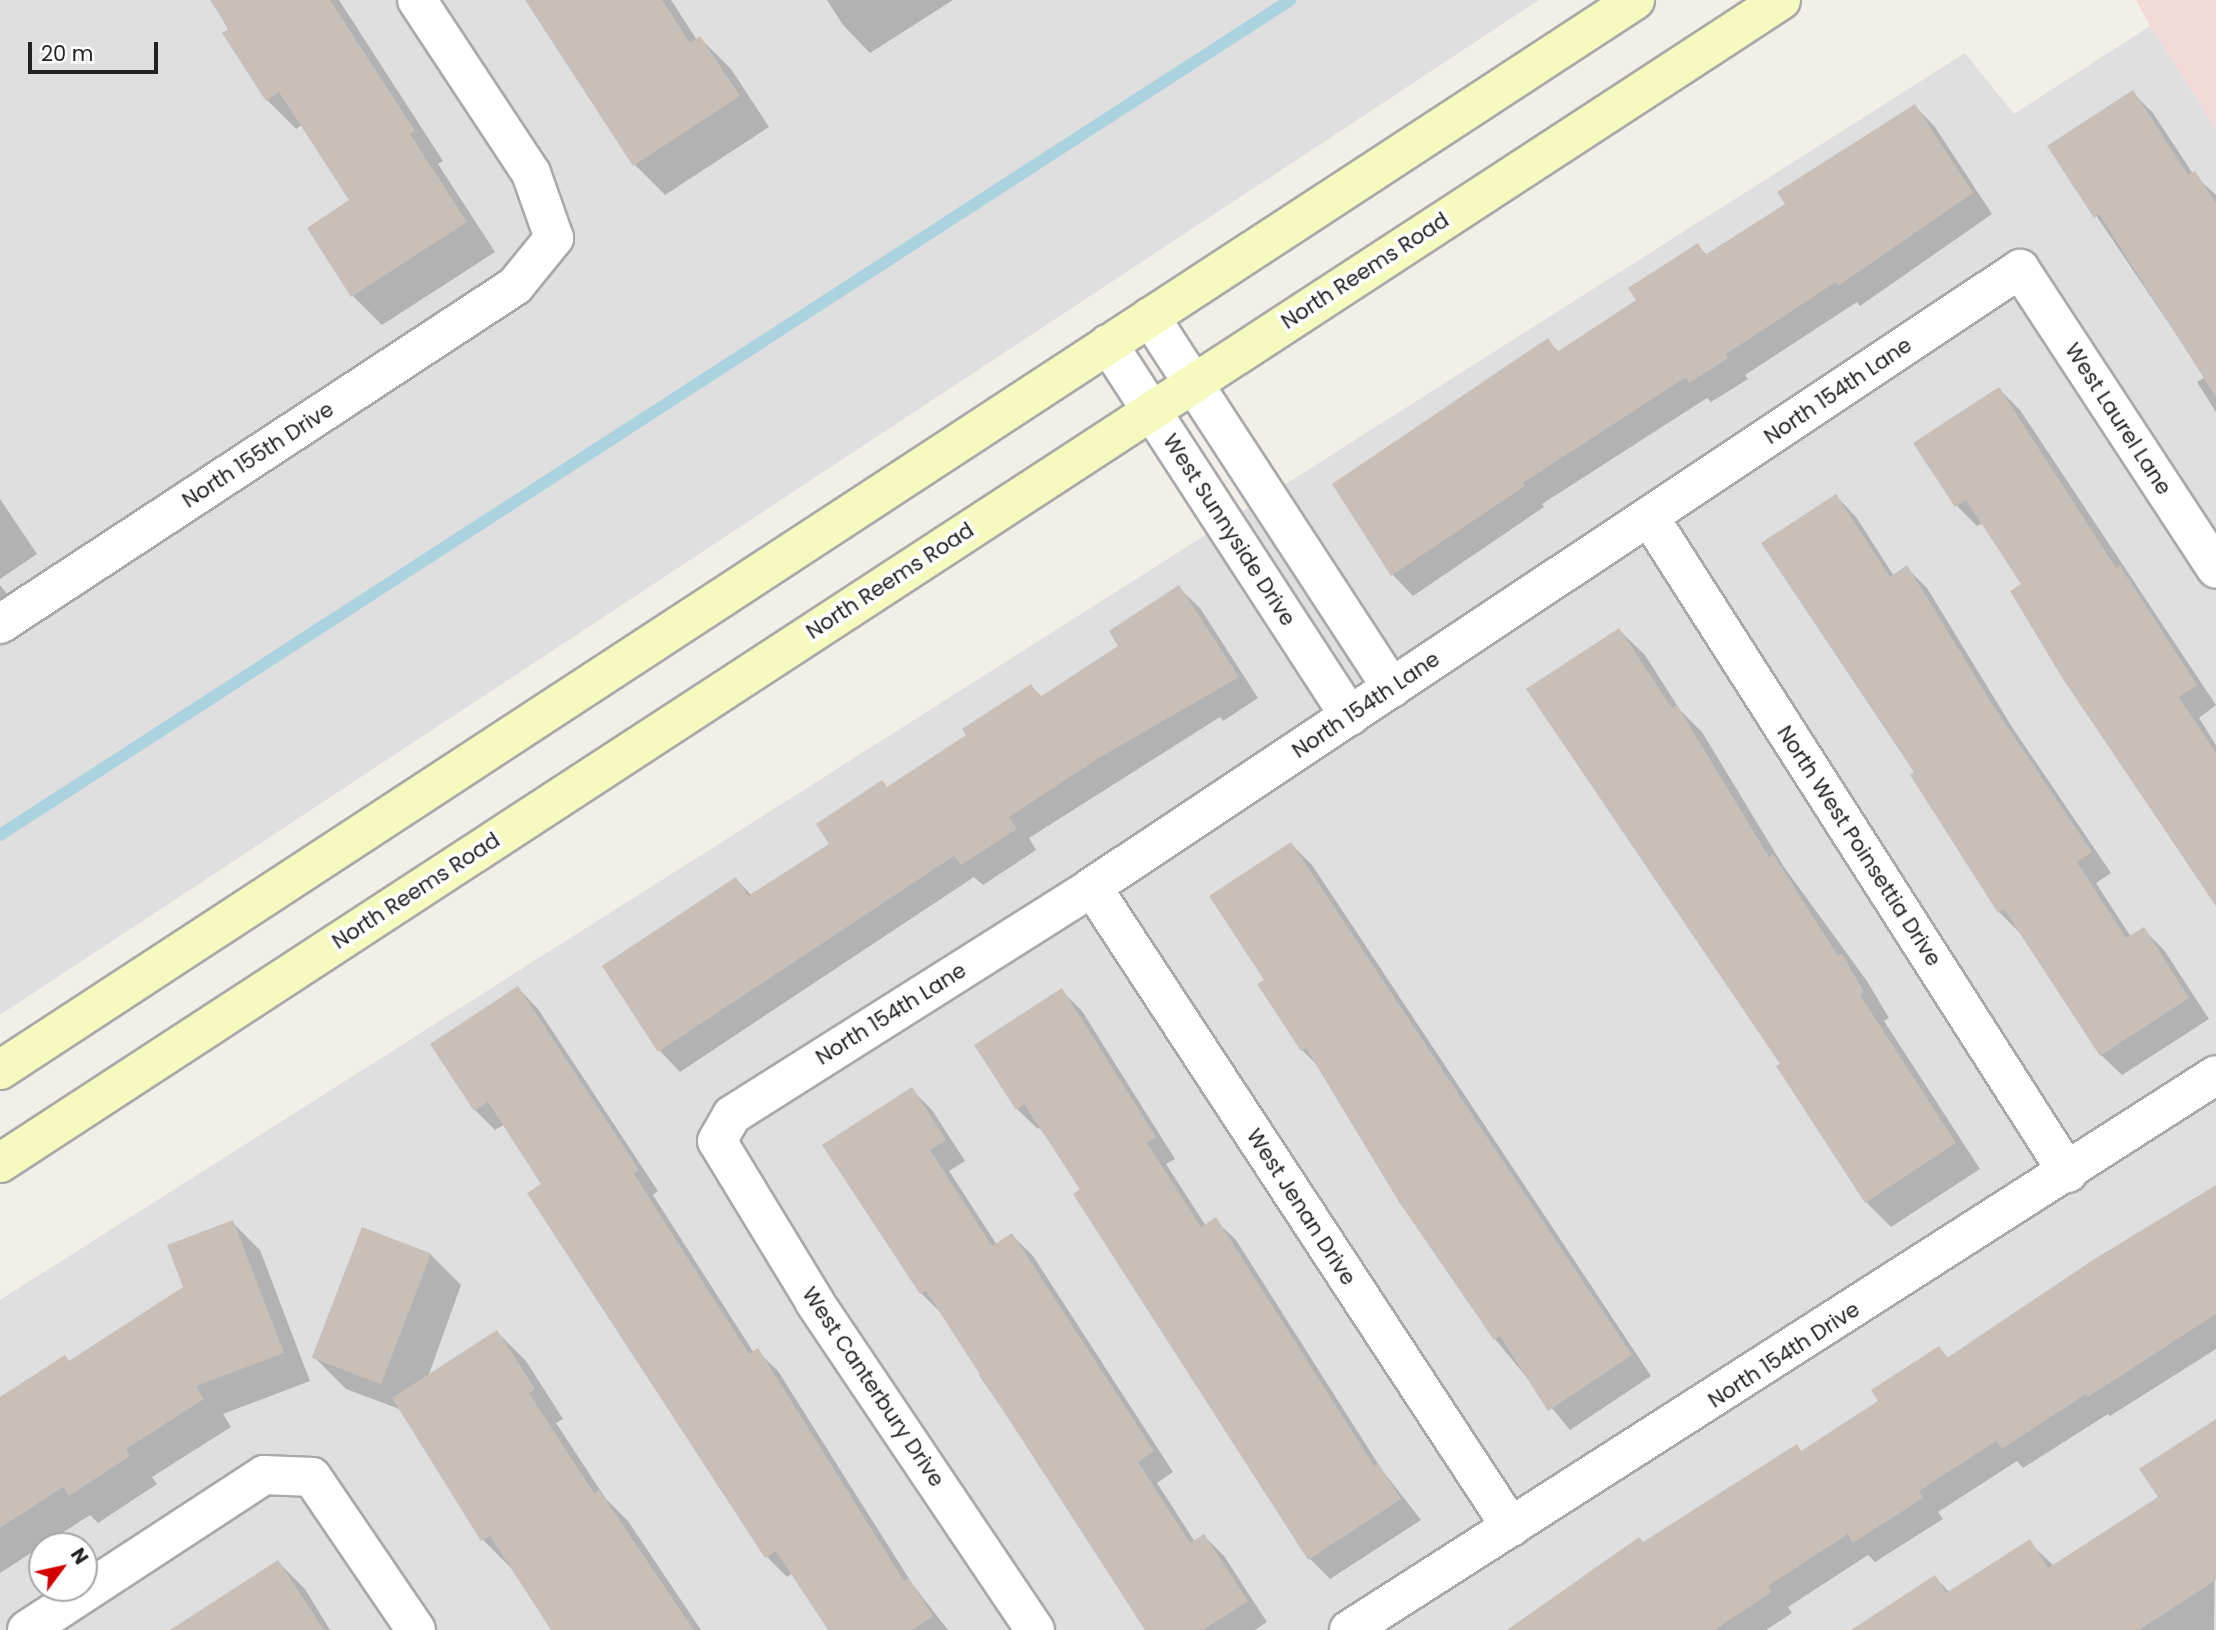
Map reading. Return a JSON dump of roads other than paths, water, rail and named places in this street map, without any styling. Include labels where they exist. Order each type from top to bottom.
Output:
[{"type":"main road","points":[[0,1070],[1635,0]]},
{"type":"main road","name":"North Reems Road","points":[[0,1163],[1782,0]]},
{"type":"street","name":"North 155th Drive","points":[[0,624],[515,286],[554,238],[531,173],[417,0]]},
{"type":"street","name":"North 154th Lane","points":[[717,1141],[732,1115],[1092,887],[1650,518],[2020,269]]},
{"type":"street","name":"West Laurel Lane","points":[[2020,269],[2216,568]]},
{"type":"street","points":[[1150,317],[1392,688]]},
{"type":"street","name":"West Sunnyside Drive","points":[[1108,344],[1350,716]]},
{"type":"street","name":"North West Poinsettia Drive","points":[[1650,518],[2068,1173]]},
{"type":"street","name":"West Jenan Drive","points":[[1092,887],[1511,1527]]},
{"type":"street","name":"North 154th Drive","points":[[1349,1630],[2068,1173],[2216,1075]]},
{"type":"street","name":"West Canterbury Drive","points":[[717,1141],[816,1302],[1035,1630]]},
{"type":"street","points":[[27,1630],[264,1475],[313,1477],[416,1630]]},
{"type":"waterway","points":[[0,835],[1290,0]]}]
